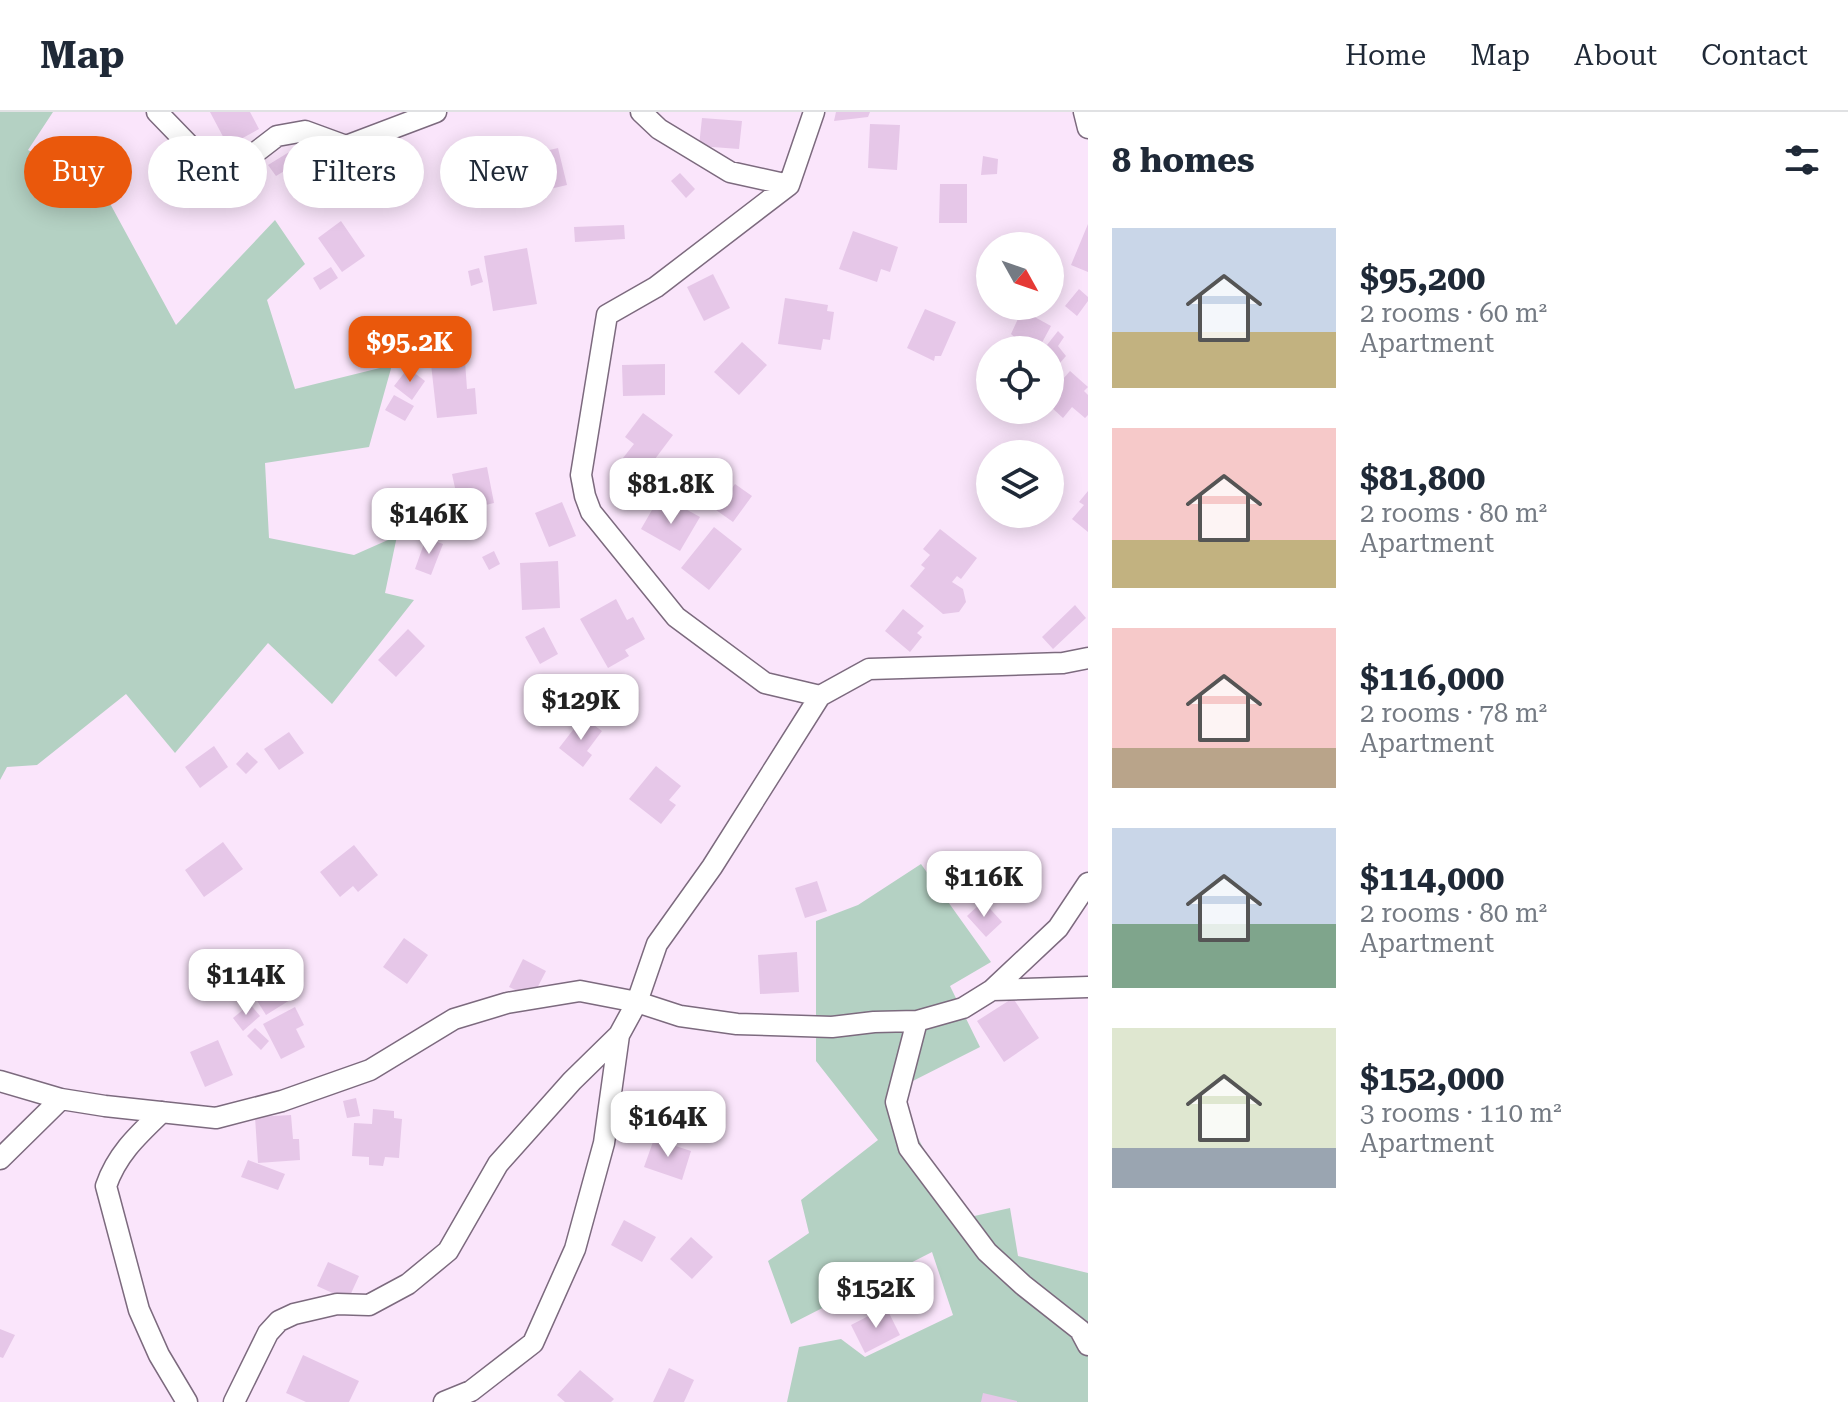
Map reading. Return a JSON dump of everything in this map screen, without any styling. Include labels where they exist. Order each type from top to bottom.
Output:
[{"type":"street","points":[[157,112],[217,174],[251,156],[277,136],[305,131],[346,146],[436,112]]},
{"type":"street","points":[[641,112],[659,129],[730,172],[789,185]]},
{"type":"street","points":[[814,112],[789,185],[656,287],[607,315],[581,475],[591,512],[676,617],[765,683],[820,696]]},
{"type":"street","points":[[1084,112],[1088,128]]},
{"type":"street","points":[[234,1402],[268,1333],[279,1321],[294,1314],[337,1304],[369,1305],[408,1284],[448,1251],[498,1164],[572,1081],[619,1035],[637,1002],[657,944],[712,867],[820,696],[869,669],[1063,663],[1088,658]]},
{"type":"street","points":[[0,1081],[61,1099],[216,1118],[282,1101],[370,1070],[454,1019],[507,1003],[580,991],[637,1002],[680,1016],[737,1024],[832,1027],[917,1021],[963,1008],[992,990],[1058,928],[1088,883]]},
{"type":"street","points":[[992,990],[1088,987]]},
{"type":"street","points":[[917,1021],[896,1102],[909,1148],[987,1252],[1080,1330],[1088,1345]]},
{"type":"street","points":[[444,1402],[471,1391],[533,1343],[575,1249],[604,1143],[619,1035]]},
{"type":"street","points":[[0,1159],[61,1099]]},
{"type":"street","points":[[162,1112],[126,1147],[112,1168],[106,1186],[139,1310],[159,1355],[187,1402]]},
{"type":"green space","points":[[0,112],[53,112],[37,136],[24,136],[24,208],[112,208],[176,325],[275,220],[305,264],[267,300],[295,389],[392,365],[369,447],[265,463],[269,538],[354,555],[397,536],[385,593],[414,600],[332,704],[268,643],[175,753],[126,694],[37,765],[7,767],[0,780]]},
{"type":"green space","points":[[921,864],[991,962],[950,986],[980,1047],[893,1091],[961,1219],[1010,1208],[1018,1256],[1088,1273],[1088,1402],[787,1402],[799,1347],[841,1339],[865,1357],[953,1315],[932,1252],[791,1324],[768,1261],[809,1233],[801,1200],[878,1140],[816,1061],[816,921],[858,905]]},
{"type":"building","points":[[210,112],[250,112],[259,129],[246,136],[223,136]]},
{"type":"building","points":[[836,112],[870,112],[868,117],[834,121]]},
{"type":"building","points":[[702,118],[742,121],[739,149],[699,146]]},
{"type":"building","points":[[870,124],[900,125],[897,170],[868,168]]},
{"type":"building","points":[[557,148],[567,185],[557,187]]},
{"type":"building","points":[[283,156],[283,172],[276,176],[268,165]]},
{"type":"building","points":[[983,156],[998,159],[997,174],[981,175]]},
{"type":"building","points":[[680,173],[695,189],[686,198],[671,181]]},
{"type":"building","points":[[940,184],[967,184],[967,223],[939,223]]},
{"type":"building","points":[[341,221],[365,256],[342,272],[318,238]]},
{"type":"building","points":[[1088,224],[1088,272],[1071,265]]},
{"type":"building","points":[[624,225],[625,239],[575,242],[574,227]]},
{"type":"building","points":[[853,231],[898,247],[890,272],[881,269],[877,282],[839,269]]},
{"type":"building","points":[[527,248],[537,304],[493,311],[484,256]]},
{"type":"building","points":[[331,267],[338,278],[320,290],[313,278]]},
{"type":"building","points":[[479,268],[483,282],[471,286],[468,271]]},
{"type":"building","points":[[713,274],[730,308],[704,321],[687,287]]},
{"type":"building","points":[[1079,289],[1088,301],[1077,316],[1065,306]]},
{"type":"building","points":[[785,298],[828,305],[827,311],[834,312],[830,340],[823,339],[821,350],[778,344]]},
{"type":"building","points":[[925,309],[956,322],[941,356],[935,356],[934,361],[907,348]]},
{"type":"building","points":[[1017,320],[1040,320],[1051,326],[1046,336],[1011,334]]},
{"type":"building","points":[[742,342],[767,365],[739,395],[714,372]]},
{"type":"building","points":[[465,361],[467,389],[475,388],[477,414],[437,418],[431,364]]},
{"type":"building","points":[[665,364],[665,395],[623,396],[622,365]]},
{"type":"building","points":[[408,368],[425,381],[412,400],[394,386]]},
{"type":"building","points":[[1070,371],[1088,387],[1084,391],[1088,395],[1088,415],[1085,418],[1072,407],[1064,417],[1064,378]]},
{"type":"building","points":[[394,395],[414,406],[405,421],[385,410]]},
{"type":"building","points":[[643,413],[673,435],[640,479],[619,463],[634,444],[625,437]]},
{"type":"building","points":[[487,467],[494,503],[460,511],[452,474]]},
{"type":"building","points":[[735,484],[752,496],[733,522],[716,510]]},
{"type":"building","points":[[1088,491],[1088,532],[1072,519],[1084,505],[1079,502]]},
{"type":"building","points":[[562,502],[576,536],[549,547],[535,513]]},
{"type":"building","points":[[656,503],[677,515],[682,507],[700,517],[680,551],[641,529]]},
{"type":"building","points":[[714,527],[742,549],[709,590],[681,568]]},
{"type":"building","points":[[940,529],[977,558],[961,579],[957,576],[952,582],[963,589],[966,602],[959,612],[943,614],[910,586],[925,568],[921,565],[930,555],[923,549]]},
{"type":"building","points":[[426,538],[443,544],[431,575],[415,569]]},
{"type":"building","points":[[494,551],[500,564],[489,570],[482,557]]},
{"type":"building","points":[[558,561],[560,608],[522,610],[520,563]]},
{"type":"building","points":[[616,599],[627,620],[633,617],[645,639],[625,650],[629,656],[608,668],[580,619]]},
{"type":"building","points":[[1075,605],[1086,618],[1053,649],[1042,637]]},
{"type":"building","points":[[903,609],[924,626],[917,633],[922,637],[910,652],[885,631]]},
{"type":"building","points":[[544,627],[558,654],[540,664],[525,637]]},
{"type":"building","points":[[408,629],[425,646],[396,677],[378,660]]},
{"type":"building","points":[[583,717],[602,731],[587,751],[592,755],[583,767],[559,748]]},
{"type":"building","points":[[289,732],[304,753],[279,770],[264,749]]},
{"type":"building","points":[[214,746],[228,767],[200,788],[185,767]]},
{"type":"building","points":[[247,752],[258,762],[246,774],[236,764]]},
{"type":"building","points":[[656,766],[681,786],[669,800],[676,805],[661,824],[629,799]]},
{"type":"building","points":[[223,842],[243,869],[204,897],[185,870]]},
{"type":"building","points":[[354,845],[378,875],[358,892],[353,886],[340,897],[320,872]]},
{"type":"building","points":[[817,881],[827,911],[805,918],[795,888]]},
{"type":"building","points":[[983,901],[1002,922],[986,937],[967,916]]},
{"type":"building","points":[[404,938],[428,955],[407,984],[383,967]]},
{"type":"building","points":[[797,952],[799,992],[760,994],[758,955]]},
{"type":"building","points":[[523,959],[546,971],[532,998],[509,987]]},
{"type":"building","points":[[281,984],[290,1000],[266,1015],[256,999]]},
{"type":"building","points":[[1013,998],[1039,1038],[1004,1062],[977,1021]]},
{"type":"building","points":[[250,1004],[260,1016],[243,1031],[233,1018]]},
{"type":"building","points":[[295,1007],[304,1025],[296,1029],[305,1047],[281,1059],[263,1024]]},
{"type":"building","points":[[255,1028],[269,1041],[261,1050],[247,1036]]},
{"type":"building","points":[[218,1040],[233,1075],[205,1087],[190,1052]]},
{"type":"building","points":[[356,1098],[360,1116],[347,1118],[343,1101]]},
{"type":"building","points":[[373,1109],[394,1111],[394,1118],[402,1119],[399,1158],[385,1157],[383,1166],[369,1165],[369,1157],[352,1156],[354,1123],[372,1124]]},
{"type":"building","points":[[291,1115],[293,1139],[299,1139],[300,1160],[258,1163],[255,1117]]},
{"type":"building","points":[[654,1139],[691,1151],[682,1180],[644,1167]]},
{"type":"building","points":[[248,1160],[285,1174],[278,1190],[241,1177]]},
{"type":"building","points":[[624,1220],[656,1237],[642,1262],[611,1245]]},
{"type":"building","points":[[691,1237],[713,1257],[692,1279],[670,1259]]},
{"type":"building","points":[[328,1262],[359,1276],[348,1300],[317,1286]]},
{"type":"building","points":[[886,1307],[900,1335],[865,1353],[851,1325]]},
{"type":"building","points":[[0,1329],[15,1335],[3,1358],[0,1357]]},
{"type":"building","points":[[303,1355],[359,1381],[349,1402],[306,1402],[286,1393]]},
{"type":"building","points":[[669,1368],[694,1380],[684,1402],[653,1402]]},
{"type":"building","points":[[580,1370],[614,1399],[611,1402],[565,1402],[557,1395]]},
{"type":"building","points":[[983,1393],[1017,1401],[1017,1402],[981,1402]]}]
